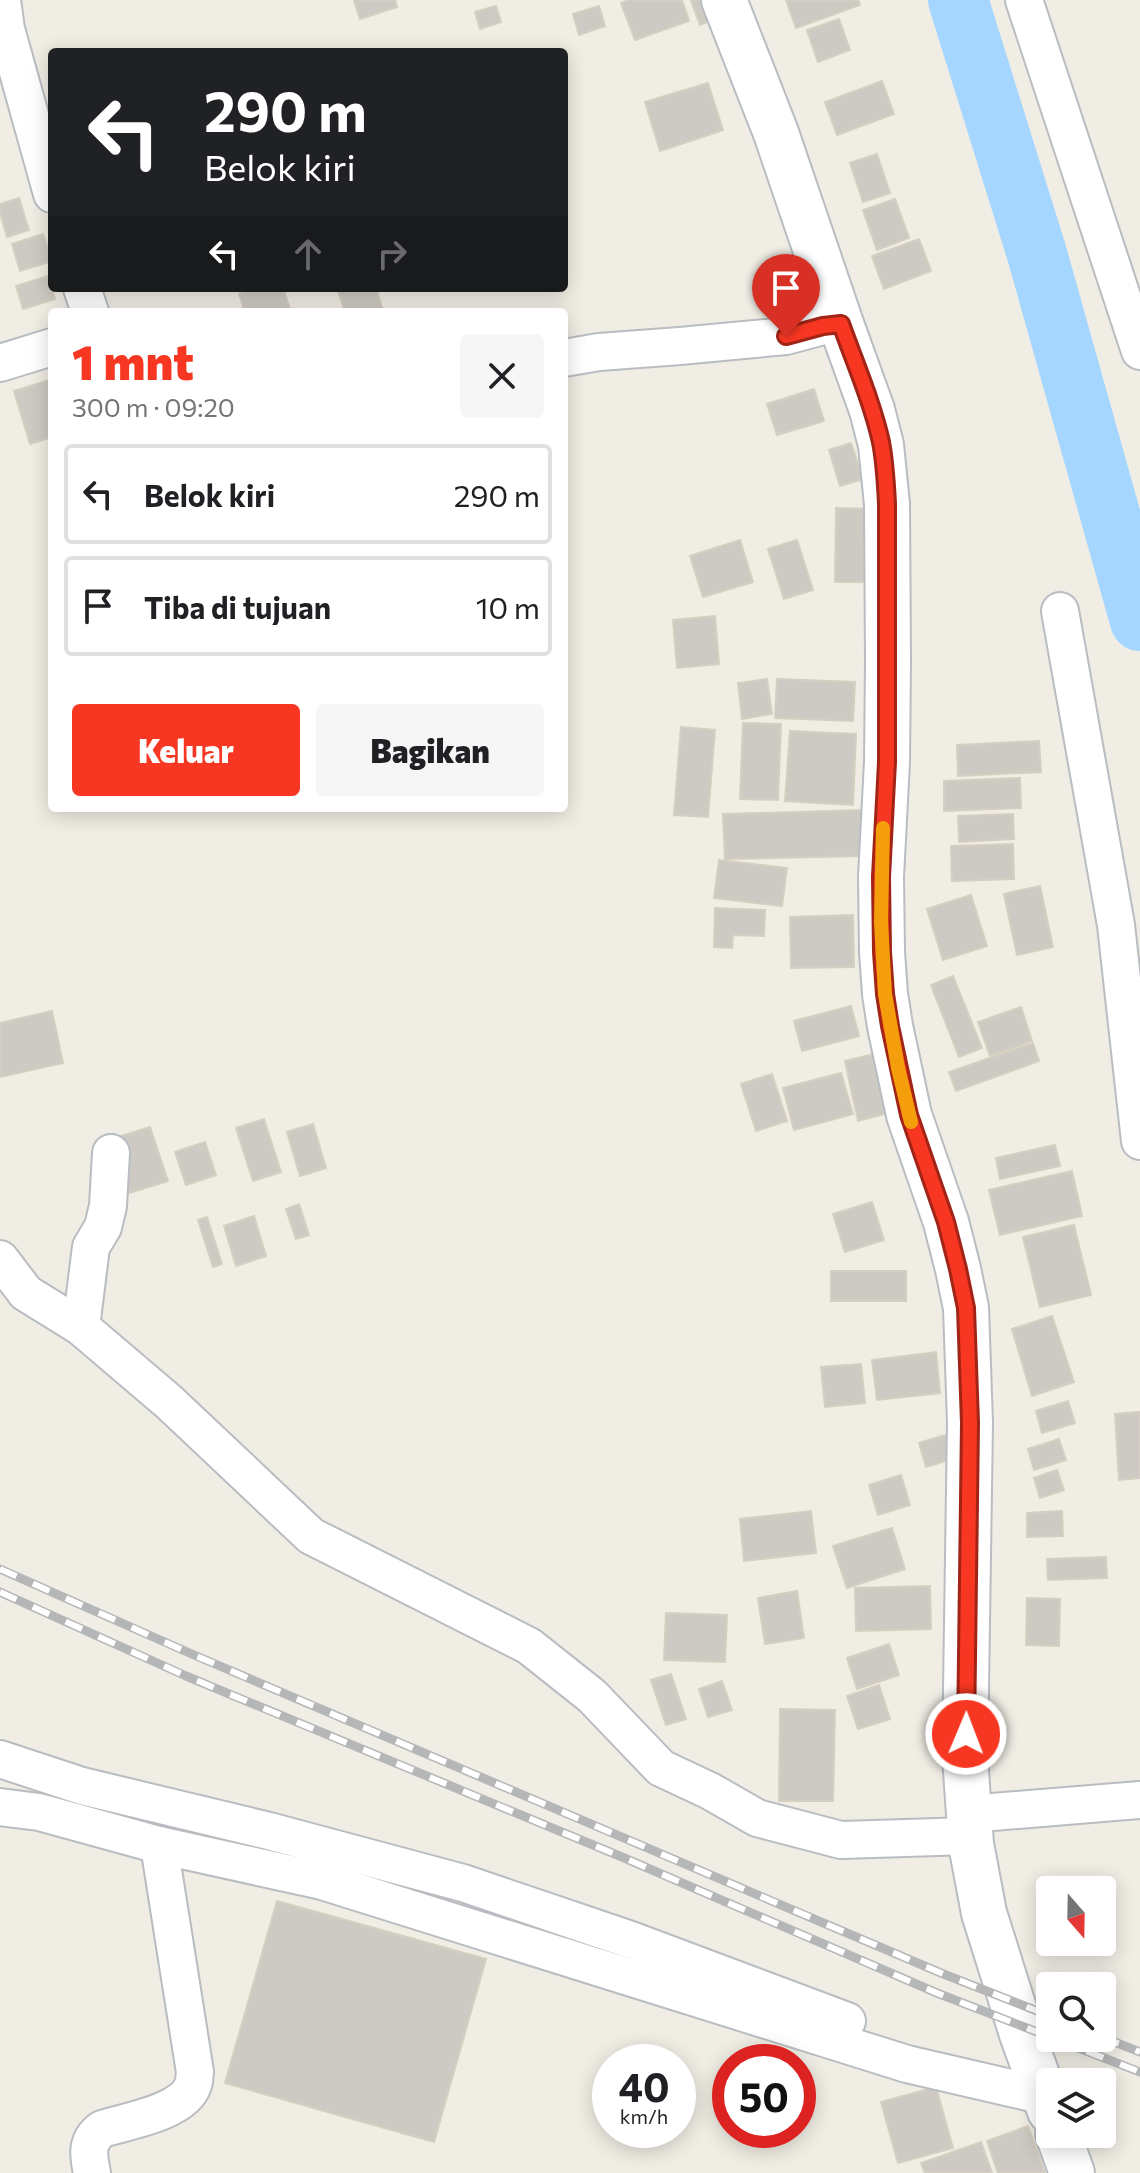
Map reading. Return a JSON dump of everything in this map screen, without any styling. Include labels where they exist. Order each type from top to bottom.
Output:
[{"type":"main road","points":[[724,0],[776,133],[872,410],[885,470],[887,762],[881,922],[885,994],[909,1115],[946,1222],[966,1308],[970,1423],[965,1756],[969,1825],[984,1913],[1036,2068]]},
{"type":"main road","points":[[1063,2148],[1072,2173]]},
{"type":"street","points":[[2,0],[6,29],[48,180]]},
{"type":"street","points":[[1024,0],[1140,351]]},
{"type":"street","points":[[568,357],[786,336],[841,324]]},
{"type":"street","points":[[0,363],[48,348]]},
{"type":"street","points":[[1060,611],[1116,925],[1140,1141]]},
{"type":"street","points":[[81,1327],[91,1247],[103,1227],[108,1206],[111,1153]]},
{"type":"street","points":[[0,1259],[26,1293],[81,1327],[169,1402],[311,1536],[529,1646],[592,1696],[661,1768],[757,1818],[841,1840],[1140,1800]]},
{"type":"street","points":[[0,1759],[82,1786],[269,1831],[463,1883],[631,1940],[827,2015],[940,2052],[1036,2098]]},
{"type":"street","points":[[0,1807],[39,1812],[159,1845],[322,1881],[907,2064],[1036,2101]]},
{"type":"street","points":[[92,2173],[89,2144],[93,2135],[102,2129],[166,2110],[184,2099],[193,2085],[195,2072],[159,1845]]},
{"type":"building","points":[[354,0],[395,0],[397,7],[360,19]]},
{"type":"building","points":[[629,0],[682,0],[689,21],[635,40],[621,3]]},
{"type":"building","points":[[691,0],[719,0],[725,15],[700,25]]},
{"type":"building","points":[[786,0],[858,0],[860,5],[796,28]]},
{"type":"building","points":[[496,6],[501,22],[480,29],[475,12]]},
{"type":"building","points":[[599,6],[605,26],[579,35],[573,14]]},
{"type":"building","points":[[839,19],[850,50],[818,62],[807,30]]},
{"type":"building","points":[[882,81],[894,114],[837,135],[825,102]]},
{"type":"building","points":[[708,83],[723,130],[660,151],[645,102]]},
{"type":"building","points":[[877,154],[890,193],[863,202],[850,163]]},
{"type":"building","points":[[19,198],[29,230],[7,237],[0,204]]},
{"type":"building","points":[[895,199],[909,238],[877,250],[863,210]]},
{"type":"building","points":[[43,234],[48,262],[20,271],[12,244]]},
{"type":"building","points":[[919,239],[931,271],[884,289],[872,256]]},
{"type":"building","points":[[48,276],[48,292],[53,292],[55,299],[23,309],[16,286]]},
{"type":"building","points":[[284,292],[290,308],[244,308],[239,294]]},
{"type":"building","points":[[338,292],[377,292],[382,308],[344,308]]},
{"type":"building","points":[[48,380],[48,438],[30,444],[14,391]]},
{"type":"building","points":[[814,389],[824,421],[777,435],[767,404]]},
{"type":"building","points":[[851,443],[863,479],[840,486],[829,450]]},
{"type":"building","points":[[836,508],[873,509],[872,582],[835,582]]},
{"type":"building","points":[[740,540],[753,582],[703,597],[690,556]]},
{"type":"building","points":[[797,540],[813,590],[784,599],[768,549]]},
{"type":"building","points":[[715,616],[719,664],[677,668],[673,620]]},
{"type":"building","points":[[767,679],[772,714],[742,719],[738,683]]},
{"type":"building","points":[[777,679],[855,682],[853,721],[775,718]]},
{"type":"building","points":[[743,723],[781,724],[778,800],[740,799]]},
{"type":"building","points":[[681,727],[715,730],[708,817],[674,815]]},
{"type":"building","points":[[790,731],[856,734],[853,805],[785,801]]},
{"type":"building","points":[[1039,741],[1041,772],[958,776],[957,745]]},
{"type":"building","points":[[1020,778],[1021,808],[944,811],[944,781]]},
{"type":"building","points":[[863,810],[864,856],[725,859],[723,814]]},
{"type":"building","points":[[1013,814],[1014,839],[959,842],[958,816]]},
{"type":"building","points":[[1013,844],[1014,879],[952,881],[951,846]]},
{"type":"building","points":[[719,860],[787,868],[782,906],[714,898]]},
{"type":"building","points":[[1040,886],[1053,947],[1017,955],[1004,894]]},
{"type":"building","points":[[971,895],[987,946],[943,960],[927,909]]},
{"type":"building","points":[[715,908],[765,910],[764,936],[733,935],[732,948],[714,947]]},
{"type":"building","points":[[853,915],[854,967],[791,968],[790,917]]},
{"type":"building","points":[[953,976],[982,1048],[959,1057],[931,985]]},
{"type":"building","points":[[851,1006],[859,1036],[802,1051],[794,1021]]},
{"type":"building","points":[[1021,1007],[1032,1041],[990,1056],[978,1022]]},
{"type":"building","points":[[52,1011],[63,1063],[0,1077],[0,1023]]},
{"type":"building","points":[[1033,1043],[1039,1061],[956,1091],[949,1072]]},
{"type":"building","points":[[874,1054],[888,1113],[858,1121],[845,1061]]},
{"type":"building","points":[[841,1073],[853,1114],[794,1130],[783,1088]]},
{"type":"building","points":[[772,1074],[787,1121],[756,1131],[741,1084]]},
{"type":"building","points":[[264,1119],[281,1172],[253,1181],[236,1128]]},
{"type":"building","points":[[313,1124],[326,1168],[300,1176],[287,1132]]},
{"type":"building","points":[[150,1127],[168,1181],[129,1193],[112,1139]]},
{"type":"building","points":[[205,1142],[216,1175],[186,1185],[175,1152]]},
{"type":"building","points":[[1055,1145],[1060,1166],[1000,1179],[996,1158]]},
{"type":"building","points":[[1072,1171],[1082,1216],[1000,1235],[989,1190]]},
{"type":"building","points":[[872,1202],[884,1240],[845,1252],[833,1214]]},
{"type":"building","points":[[299,1204],[309,1235],[296,1239],[286,1209]]},
{"type":"building","points":[[254,1216],[266,1256],[236,1266],[224,1226]]},
{"type":"building","points":[[207,1217],[222,1264],[213,1267],[198,1220]]},
{"type":"building","points":[[1074,1225],[1091,1295],[1040,1307],[1023,1237]]},
{"type":"building","points":[[831,1271],[906,1271],[906,1301],[831,1301]]},
{"type":"building","points":[[1052,1316],[1074,1382],[1032,1396],[1012,1329]]},
{"type":"building","points":[[936,1352],[940,1393],[877,1400],[872,1360]]},
{"type":"building","points":[[861,1364],[865,1403],[825,1407],[821,1367]]},
{"type":"building","points":[[1068,1401],[1075,1423],[1042,1433],[1036,1411]]},
{"type":"building","points":[[1140,1412],[1140,1478],[1119,1480],[1115,1414]]},
{"type":"building","points":[[952,1433],[959,1457],[926,1467],[919,1443]]},
{"type":"building","points":[[1059,1439],[1066,1460],[1034,1470],[1028,1449]]},
{"type":"building","points":[[1057,1470],[1064,1490],[1040,1498],[1034,1478]]},
{"type":"building","points":[[901,1475],[910,1505],[878,1515],[869,1485]]},
{"type":"building","points":[[811,1511],[816,1553],[744,1561],[740,1519]]},
{"type":"building","points":[[1062,1511],[1063,1536],[1027,1537],[1027,1513]]},
{"type":"building","points":[[892,1528],[905,1569],[847,1588],[833,1546]]},
{"type":"building","points":[[1106,1557],[1107,1578],[1048,1580],[1047,1559]]},
{"type":"building","points":[[930,1586],[931,1629],[856,1631],[855,1588]]},
{"type":"building","points":[[797,1591],[804,1638],[765,1644],[758,1598]]},
{"type":"building","points":[[1027,1598],[1060,1599],[1059,1646],[1026,1645]]},
{"type":"building","points":[[666,1613],[727,1615],[725,1662],[664,1660]]},
{"type":"building","points":[[889,1644],[899,1675],[857,1689],[847,1658]]},
{"type":"building","points":[[671,1674],[686,1719],[666,1725],[651,1680]]},
{"type":"building","points":[[722,1681],[732,1710],[708,1717],[699,1689]]},
{"type":"building","points":[[879,1685],[890,1719],[858,1729],[847,1696]]},
{"type":"building","points":[[780,1709],[835,1710],[833,1801],[779,1801]]},
{"type":"building","points":[[277,1901],[486,1959],[434,2142],[225,2083]]},
{"type":"building","points":[[936,2087],[953,2148],[898,2163],[881,2102]]},
{"type":"building","points":[[1028,2126],[1045,2173],[998,2173],[987,2141]]},
{"type":"building","points":[[981,2142],[992,2173],[925,2173],[921,2163]]},
{"type":"waterway","points":[[958,0],[1037,254],[1140,621]]},
{"type":"railway","points":[[0,1569],[194,1655],[941,1973],[1036,2010]]},
{"type":"railway","points":[[0,1592],[186,1676],[622,1857],[937,1993],[1036,2032]]},
{"type":"railway","points":[[1116,2043],[1140,2052]]},
{"type":"railway","points":[[1089,2052],[1140,2072]]},
{"type":"slow traffic","points":[[883,828],[881,922],[885,994],[911,1122]]},
{"type":"route","points":[[786,336],[841,324],[872,410],[885,470],[887,762],[881,877],[882,952],[890,1026],[909,1115],[946,1222],[966,1308],[970,1423],[966,1734]]}]
